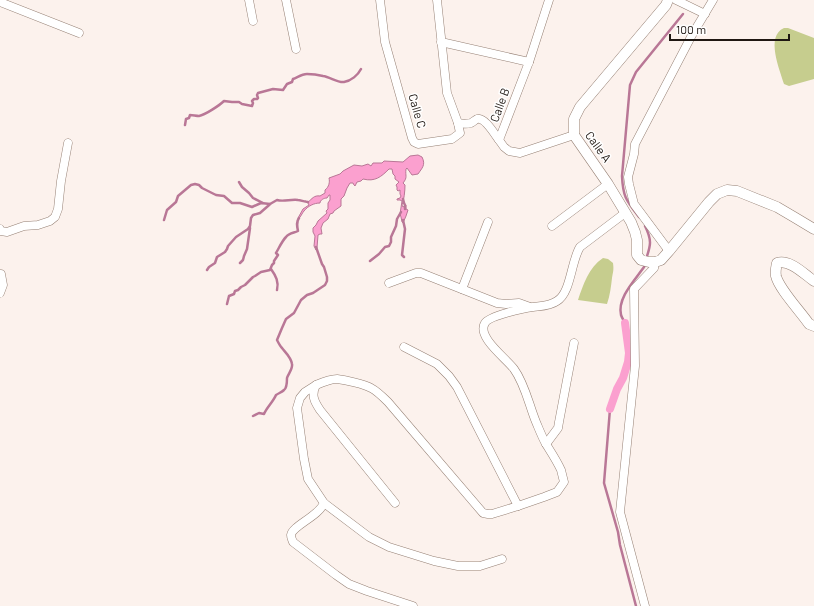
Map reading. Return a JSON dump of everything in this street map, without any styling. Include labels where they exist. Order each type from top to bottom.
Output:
[{"type":"street","points":[[249,0],[254,21]]},
{"type":"street","points":[[286,0],[296,49]]},
{"type":"street","name":"Calle C","points":[[380,0],[385,42],[414,142],[418,144],[452,140],[460,133],[458,123]]},
{"type":"street","points":[[437,0],[447,93],[458,123],[469,124],[477,119],[481,119],[489,126],[500,140]]},
{"type":"street","name":"Calle B","points":[[549,0],[529,62],[500,140],[504,147],[509,151],[520,153],[574,136]]},
{"type":"street","name":"Calle A","points":[[648,261],[637,255],[635,232],[625,213],[608,184],[574,136],[574,119],[580,107],[666,5],[668,0]]},
{"type":"street","points":[[676,0],[705,14]]},
{"type":"street","points":[[669,251],[634,204],[628,184],[628,177],[635,144],[692,35],[713,0]]},
{"type":"street","points":[[0,2],[79,33]]},
{"type":"street","points":[[441,42],[529,62]]},
{"type":"street","points":[[0,229],[1,231],[7,232],[24,226],[38,225],[50,221],[55,216],[58,209],[61,181],[68,143]]},
{"type":"street","points":[[552,226],[608,184]]},
{"type":"street","points":[[648,261],[661,260],[708,202],[717,194],[727,190],[737,191],[777,208],[814,229]]},
{"type":"street","points":[[502,559],[480,566],[458,566],[434,561],[389,547],[369,537],[324,503],[308,479],[297,408],[300,398],[305,392],[316,385],[329,380],[337,380],[370,387],[388,402],[483,513],[492,514],[557,492],[564,482],[561,469],[546,444],[536,423],[515,370],[490,344],[485,337],[483,329],[485,323],[491,318],[531,307],[548,305],[557,301],[565,292],[576,253],[580,247],[625,213]]},
{"type":"street","points":[[462,289],[488,222]]},
{"type":"street","points":[[645,606],[620,512],[635,366],[634,289],[654,268],[648,261]]},
{"type":"street","points":[[814,281],[789,263],[777,263],[775,270],[780,286],[809,324],[814,326]]},
{"type":"street","points":[[389,283],[416,273],[421,273],[497,303],[519,303],[531,307]]},
{"type":"street","points":[[0,274],[3,285],[0,293]]},
{"type":"street","points":[[546,444],[558,428],[574,343]]},
{"type":"street","points":[[404,346],[437,364],[457,387],[518,506]]},
{"type":"street","points":[[316,385],[313,398],[320,410],[395,503]]},
{"type":"street","points":[[324,503],[320,511],[297,528],[292,534],[291,538],[293,542],[349,584],[413,606]]},
{"type":"green space","points":[[784,28],[788,28],[814,38],[814,79],[789,86],[784,84],[775,54],[775,38],[778,32]]},
{"type":"green space","points":[[603,258],[608,259],[613,263],[607,304],[578,300],[584,282],[590,271]]},
{"type":"shaded area","points":[[418,155],[422,157],[424,162],[418,174],[412,175],[407,168],[406,169],[406,178],[403,183],[405,187],[402,205],[403,207],[406,205],[406,209],[408,210],[403,223],[400,214],[402,201],[397,200],[401,196],[400,190],[397,190],[396,185],[399,182],[395,179],[392,169],[389,169],[374,179],[363,179],[357,182],[355,186],[353,183],[350,183],[341,199],[341,206],[330,214],[328,219],[323,223],[321,228],[322,234],[318,235],[316,250],[314,246],[315,236],[313,228],[327,213],[326,211],[328,209],[330,195],[321,200],[320,203],[309,206],[298,218],[303,209],[309,205],[305,201],[308,202],[325,193],[325,190],[329,184],[329,178],[340,174],[354,165],[362,166],[368,164],[371,166],[373,163],[382,163],[384,161],[403,162],[410,156]]},
{"type":"waterway","points":[[639,217],[624,194],[622,176],[630,85],[636,72],[683,14]]},
{"type":"waterway","points":[[185,125],[186,119],[189,118],[190,115],[202,115],[224,101],[239,102],[252,106],[252,101],[258,98],[258,93],[273,89],[283,90],[287,84],[292,82],[293,79],[303,74],[320,75],[339,82],[344,82],[354,77],[361,69]]},
{"type":"waterway","points":[[239,182],[253,198],[263,203]]},
{"type":"waterway","points":[[164,220],[167,210],[176,202],[178,196],[191,185],[195,184],[216,195],[224,196],[232,203],[240,203],[252,207],[261,203],[270,204],[277,200],[299,200],[308,202]]},
{"type":"waterway","points":[[403,199],[405,209]]},
{"type":"waterway","points":[[207,270],[215,263],[217,257],[225,252],[236,237],[248,229],[253,215],[260,213],[270,204]]},
{"type":"waterway","points":[[370,261],[385,247],[389,246],[397,219],[401,212]]},
{"type":"waterway","points":[[227,304],[229,296],[234,294],[235,291],[261,272],[270,270],[278,255],[276,253],[283,240],[287,236],[298,231],[297,223],[299,218]]},
{"type":"waterway","points":[[403,220],[405,229],[402,255],[404,257]]},
{"type":"waterway","points":[[645,226],[650,242],[646,259]]},
{"type":"waterway","points":[[240,263],[243,260],[247,249],[250,228]]},
{"type":"waterway","points":[[253,416],[259,413],[264,414],[276,395],[285,389],[292,364],[277,340],[286,319],[294,313],[301,300],[325,285],[327,281],[324,267],[316,247]]},
{"type":"waterway","points":[[625,323],[620,309],[624,296],[645,264]]},
{"type":"waterway","points":[[271,269],[277,279],[277,290]]},
{"type":"waterway","points":[[610,409],[628,362],[629,353],[625,323]]},
{"type":"waterway","points":[[610,409],[604,483],[618,532],[636,606]]}]
